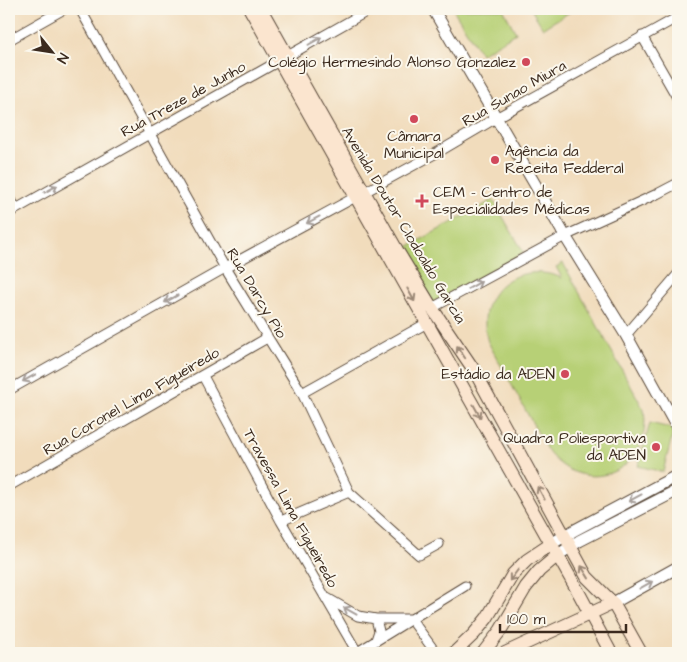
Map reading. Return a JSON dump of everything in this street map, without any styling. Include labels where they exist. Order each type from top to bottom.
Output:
[{"type":"main road","name":"Avenida Doutor Clodoaldo Garcia","points":[[250,9],[284,59]]},
{"type":"main road","name":"Avenida Doutor Clodoaldo Garcia","points":[[261,9],[284,59],[360,195],[427,323],[611,653]]},
{"type":"main road","name":"Avenida Doutor Clodoaldo Garcia","points":[[360,195],[474,370],[587,577],[613,603],[641,653]]},
{"type":"main road","points":[[488,432],[503,424]]},
{"type":"main road","points":[[499,450],[513,442]]},
{"type":"main road","points":[[454,653],[474,634],[513,574],[527,560],[555,550]]},
{"type":"main road","points":[[482,653],[500,631],[526,587],[555,550]]},
{"type":"main road","points":[[506,653],[613,603]]},
{"type":"street","points":[[9,40],[64,9]]},
{"type":"street","name":"Rua Darcy Pio","points":[[80,9],[225,268],[302,393],[349,492],[419,555],[438,544]]},
{"type":"street","name":"Rua Treze de Junho","points":[[12,211],[371,9]]},
{"type":"street","points":[[433,9],[565,236],[626,334],[678,429]]},
{"type":"street","name":"Rua Sunao Miura","points":[[9,390],[225,268],[440,152],[496,118],[678,17]]},
{"type":"street","points":[[642,36],[678,99]]},
{"type":"street","points":[[432,308],[565,236],[678,183]]},
{"type":"street","points":[[9,196],[12,211]]},
{"type":"street","points":[[626,334],[678,274]]},
{"type":"street","points":[[302,393],[427,323]]},
{"type":"street","name":"Rua Coronel Lima Figueiredo","points":[[9,486],[267,338]]},
{"type":"street","name":"Travessa Lima Figueiredo","points":[[203,376],[281,521],[356,653]]},
{"type":"street","points":[[670,414],[678,404]]},
{"type":"street","points":[[555,550],[678,475]]},
{"type":"street","points":[[567,541],[678,490]]},
{"type":"street","points":[[281,521],[349,492]]},
{"type":"street","points":[[613,603],[678,567]]},
{"type":"street","points":[[356,653],[465,586]]},
{"type":"street","points":[[326,598],[358,616],[376,619],[411,619]]},
{"type":"street","points":[[376,619],[379,631],[376,640]]},
{"type":"street","points":[[411,619],[436,653]]},
{"type":"green space","points":[[453,9],[503,9],[516,33],[481,54]]},
{"type":"green space","points":[[531,9],[575,9],[543,28]]},
{"type":"green space","points":[[493,200],[524,253],[432,303],[400,251]]},
{"type":"green space","points":[[563,263],[644,410],[644,431],[638,448],[628,462],[614,471],[599,476],[582,474],[565,467],[549,453],[488,342],[485,324],[487,309],[493,295],[502,284],[514,277],[529,273],[545,273],[562,278],[556,267]]},
{"type":"green space","name":"Quadra Poliesportiva da ADEN","points":[[650,423],[674,429],[663,472],[638,466]]},
{"type":"place","name":"Colégio Hermesindo Alonso Gonzalez","points":[[526,62]]},
{"type":"place","name":"Câmara Municipal","points":[[414,119]]},
{"type":"place","name":"Agência da Receita Fedderal","points":[[495,160]]},
{"type":"place","name":"CEM - Centro de Especialidades Médicas","points":[[422,201]]},
{"type":"place","name":"Estádio da ADEN","points":[[565,374]]},
{"type":"place","name":"Quadra Poliesportiva da ADEN","points":[[656,447]]}]
